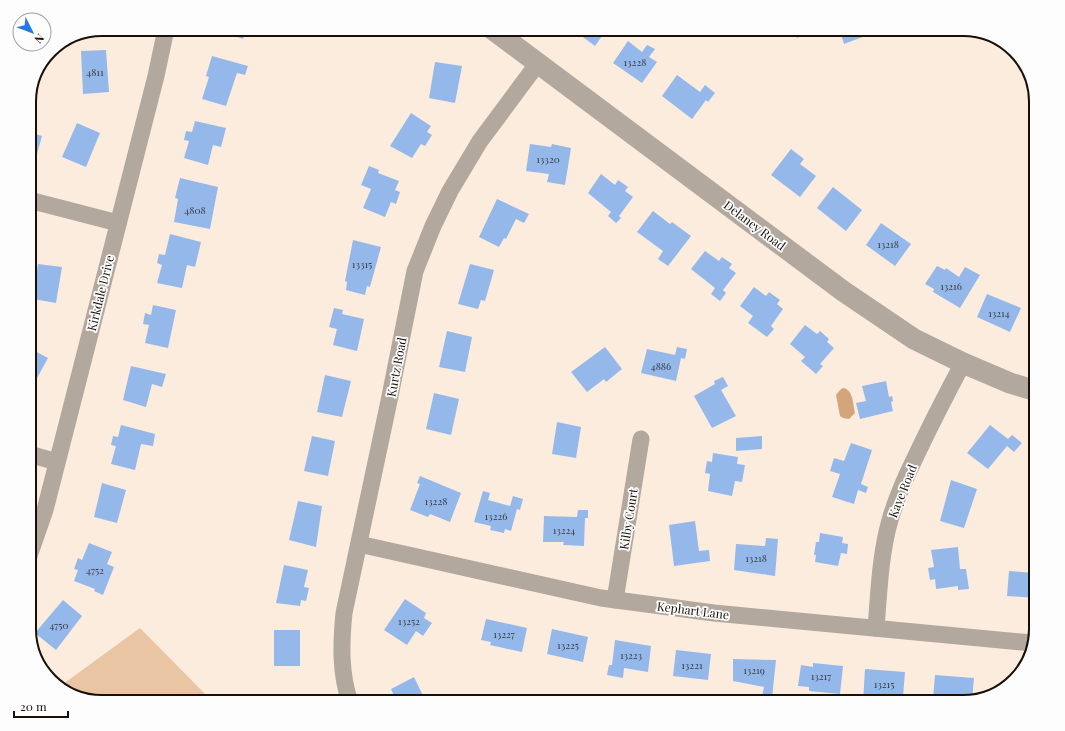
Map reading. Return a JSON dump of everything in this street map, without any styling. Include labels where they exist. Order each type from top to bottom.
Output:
[{"type":"street","name":"Kirkdale Drive","points":[[36,536],[45,510],[58,462],[156,76],[165,36]]},
{"type":"street","name":"Delaney Road","points":[[501,36],[844,291],[914,339],[963,363],[1010,383],[1029,389]]},
{"type":"street","name":"Kurtz Road","points":[[348,695],[343,671],[341,642],[344,613],[415,271],[433,226],[450,191],[480,141],[538,63]]},
{"type":"street","points":[[36,202],[118,223]]},
{"type":"street","name":"Kaye Road","points":[[876,628],[882,554],[890,520],[905,480],[932,422],[963,363]]},
{"type":"street","name":"Kilby Court","points":[[615,600],[641,439]]},
{"type":"street","points":[[36,456],[58,462]]},
{"type":"street","name":"Kephart Lane","points":[[359,544],[601,598],[714,613],[1027,643]]},
{"type":"shaded area","points":[[843,388],[849,391],[853,401],[855,413],[849,419],[840,416],[836,395]]},
{"type":"shaded area","points":[[140,628],[206,695],[102,695],[81,692],[64,683]]},
{"type":"building","points":[[235,36],[244,36],[243,39]]},
{"type":"building","points":[[581,36],[602,36],[595,46]]},
{"type":"building","points":[[841,36],[865,36],[844,44]]},
{"type":"building","points":[[628,41],[642,52],[647,45],[655,49],[649,57],[657,62],[642,83],[613,63]]},
{"type":"building","points":[[106,50],[109,92],[83,94],[81,51]]},
{"type":"building","points":[[212,56],[248,66],[245,75],[237,73],[226,106],[202,99],[209,77],[206,76]]},
{"type":"building","points":[[435,62],[462,66],[455,103],[429,98]]},
{"type":"building","points":[[677,75],[700,92],[705,85],[715,93],[708,102],[706,100],[692,119],[662,96]]},
{"type":"building","points":[[411,113],[431,126],[427,132],[432,135],[425,146],[421,144],[412,158],[390,146]]},
{"type":"building","points":[[195,121],[226,128],[221,147],[213,145],[208,165],[184,158],[189,141],[184,140],[186,131],[192,132]]},
{"type":"building","points":[[77,123],[100,133],[86,167],[62,157]]},
{"type":"building","points":[[36,134],[42,136],[36,154]]},
{"type":"building","points":[[530,144],[551,147],[552,144],[571,148],[565,185],[547,182],[549,174],[526,171]]},
{"type":"building","points":[[791,149],[804,159],[800,164],[816,176],[800,197],[771,175]]},
{"type":"building","points":[[369,166],[379,170],[378,173],[399,181],[395,190],[400,192],[396,204],[391,202],[385,217],[363,208],[371,189],[361,185]]},
{"type":"building","points":[[601,174],[615,185],[618,180],[628,187],[625,191],[633,197],[619,216],[621,218],[616,223],[608,216],[611,212],[588,193]]},
{"type":"building","points":[[180,178],[218,187],[210,229],[174,222],[178,199],[175,198]]},
{"type":"building","points":[[833,187],[862,210],[846,231],[817,208]]},
{"type":"building","points":[[497,199],[529,214],[524,223],[516,219],[506,239],[504,238],[499,247],[479,237]]},
{"type":"building","points":[[653,211],[670,224],[672,222],[691,236],[668,266],[658,259],[663,251],[637,232]]},
{"type":"building","points":[[881,223],[911,244],[895,266],[866,245]]},
{"type":"building","points":[[170,234],[201,242],[195,267],[187,265],[182,288],[157,283],[162,265],[157,263],[159,254],[165,255]]},
{"type":"building","points":[[353,240],[381,247],[370,287],[367,286],[365,295],[346,290],[347,282],[345,281]]},
{"type":"building","points":[[705,251],[719,261],[722,257],[732,264],[729,268],[736,273],[723,290],[726,293],[720,301],[711,294],[715,288],[691,269]]},
{"type":"building","points":[[38,264],[62,267],[56,303],[36,300],[36,278]]},
{"type":"building","points":[[470,264],[494,270],[485,301],[481,300],[478,309],[458,304]]},
{"type":"building","points":[[937,266],[945,270],[946,268],[959,277],[965,267],[980,275],[960,308],[933,292],[934,289],[925,284]]},
{"type":"building","points":[[754,287],[766,296],[769,292],[780,300],[777,304],[783,309],[771,326],[774,329],[767,337],[748,323],[753,316],[740,306]]},
{"type":"building","points":[[987,294],[1021,308],[1010,332],[977,317]]},
{"type":"building","points":[[153,305],[176,310],[168,348],[145,343],[149,325],[143,324],[145,313],[151,315]]},
{"type":"building","points":[[334,308],[343,310],[342,314],[364,319],[357,351],[333,345],[337,329],[329,327]]},
{"type":"building","points":[[805,325],[817,334],[820,331],[829,339],[827,342],[834,348],[820,364],[823,366],[816,374],[801,361],[805,357],[790,344]]},
{"type":"building","points":[[447,331],[472,337],[465,372],[439,367]]},
{"type":"building","points":[[605,347],[622,369],[606,382],[604,379],[587,392],[571,372]]},
{"type":"building","points":[[677,347],[687,349],[685,359],[681,358],[676,381],[641,373],[647,349],[675,355]]},
{"type":"building","points":[[36,352],[48,358],[36,380]]},
{"type":"building","points":[[131,366],[166,374],[162,387],[152,384],[146,407],[123,400]]},
{"type":"building","points":[[325,375],[351,381],[342,417],[317,412]]},
{"type":"building","points":[[723,377],[728,386],[721,390],[736,416],[712,428],[694,396],[715,384],[714,381]]},
{"type":"building","points":[[886,381],[889,397],[892,396],[893,401],[891,402],[893,411],[860,419],[856,403],[866,401],[862,386]]},
{"type":"building","points":[[434,393],[459,399],[451,435],[426,429]]},
{"type":"building","points":[[557,422],[581,427],[576,458],[552,454]]},
{"type":"building","points":[[121,425],[155,434],[153,446],[141,444],[135,470],[111,464],[116,446],[111,445],[113,436],[118,437]]},
{"type":"building","points":[[990,425],[1008,439],[1012,435],[1022,443],[1014,452],[1007,446],[988,469],[967,453]]},
{"type":"building","points":[[312,436],[335,441],[328,476],[304,471]]},
{"type":"building","points":[[762,436],[762,449],[736,451],[736,438]]},
{"type":"building","points":[[851,443],[872,450],[861,484],[868,487],[866,493],[858,490],[854,504],[832,497],[840,474],[830,471],[834,458],[844,461]]},
{"type":"building","points":[[713,453],[738,457],[737,464],[745,465],[742,482],[735,481],[732,496],[708,491],[710,474],[705,473],[707,461],[712,462]]},
{"type":"building","points":[[420,476],[461,493],[450,522],[430,514],[428,517],[410,510],[420,484],[417,483]]},
{"type":"building","points":[[951,480],[977,489],[964,528],[940,521]]},
{"type":"building","points":[[102,483],[126,490],[117,523],[94,517]]},
{"type":"building","points":[[483,491],[490,493],[488,500],[510,506],[513,496],[523,499],[520,510],[517,509],[511,531],[505,529],[504,533],[490,530],[491,526],[474,522]]},
{"type":"building","points":[[298,501],[322,506],[316,547],[289,540]]},
{"type":"building","points":[[578,510],[588,510],[588,518],[585,518],[584,546],[563,545],[564,542],[543,542],[544,516],[577,517]]},
{"type":"building","points":[[695,521],[699,551],[709,550],[710,561],[674,566],[669,525]]},
{"type":"building","points":[[820,533],[843,537],[842,543],[848,544],[847,554],[841,553],[838,566],[815,562],[816,555],[814,555],[816,542],[819,542]]},
{"type":"building","points":[[766,538],[778,539],[775,576],[734,570],[736,544],[765,546]]},
{"type":"building","points":[[89,543],[112,552],[107,564],[114,567],[103,595],[94,591],[95,589],[74,581],[78,570],[74,569],[78,558],[82,560]]},
{"type":"building","points":[[958,547],[960,569],[966,569],[969,589],[958,590],[958,586],[936,589],[935,579],[930,580],[928,568],[934,567],[931,550]]},
{"type":"building","points":[[284,565],[308,570],[304,587],[309,588],[306,601],[301,600],[300,606],[276,603]]},
{"type":"building","points":[[1009,571],[1029,573],[1029,598],[1007,596]]},
{"type":"building","points":[[405,599],[426,613],[424,618],[432,623],[423,636],[416,631],[407,645],[384,630]]},
{"type":"building","points":[[63,600],[82,616],[56,650],[36,634],[36,632]]},
{"type":"building","points":[[486,619],[527,628],[522,652],[490,645],[491,642],[481,640]]},
{"type":"building","points":[[552,629],[588,637],[583,662],[547,654]]},
{"type":"building","points":[[274,630],[300,630],[300,666],[274,666]]},
{"type":"building","points":[[615,640],[651,646],[648,672],[624,668],[623,678],[607,675],[609,665],[612,665]]},
{"type":"building","points":[[676,650],[711,654],[708,680],[673,676]]},
{"type":"building","points":[[733,659],[776,660],[772,695],[762,695],[764,687],[733,681]]},
{"type":"building","points":[[813,663],[843,666],[840,694],[809,691],[809,687],[798,686],[801,665],[813,667]]},
{"type":"building","points":[[865,669],[905,672],[903,695],[863,695]]},
{"type":"building","points":[[935,675],[974,678],[973,694],[933,695]]},
{"type":"building","points":[[414,677],[423,695],[394,695],[391,689]]}]
